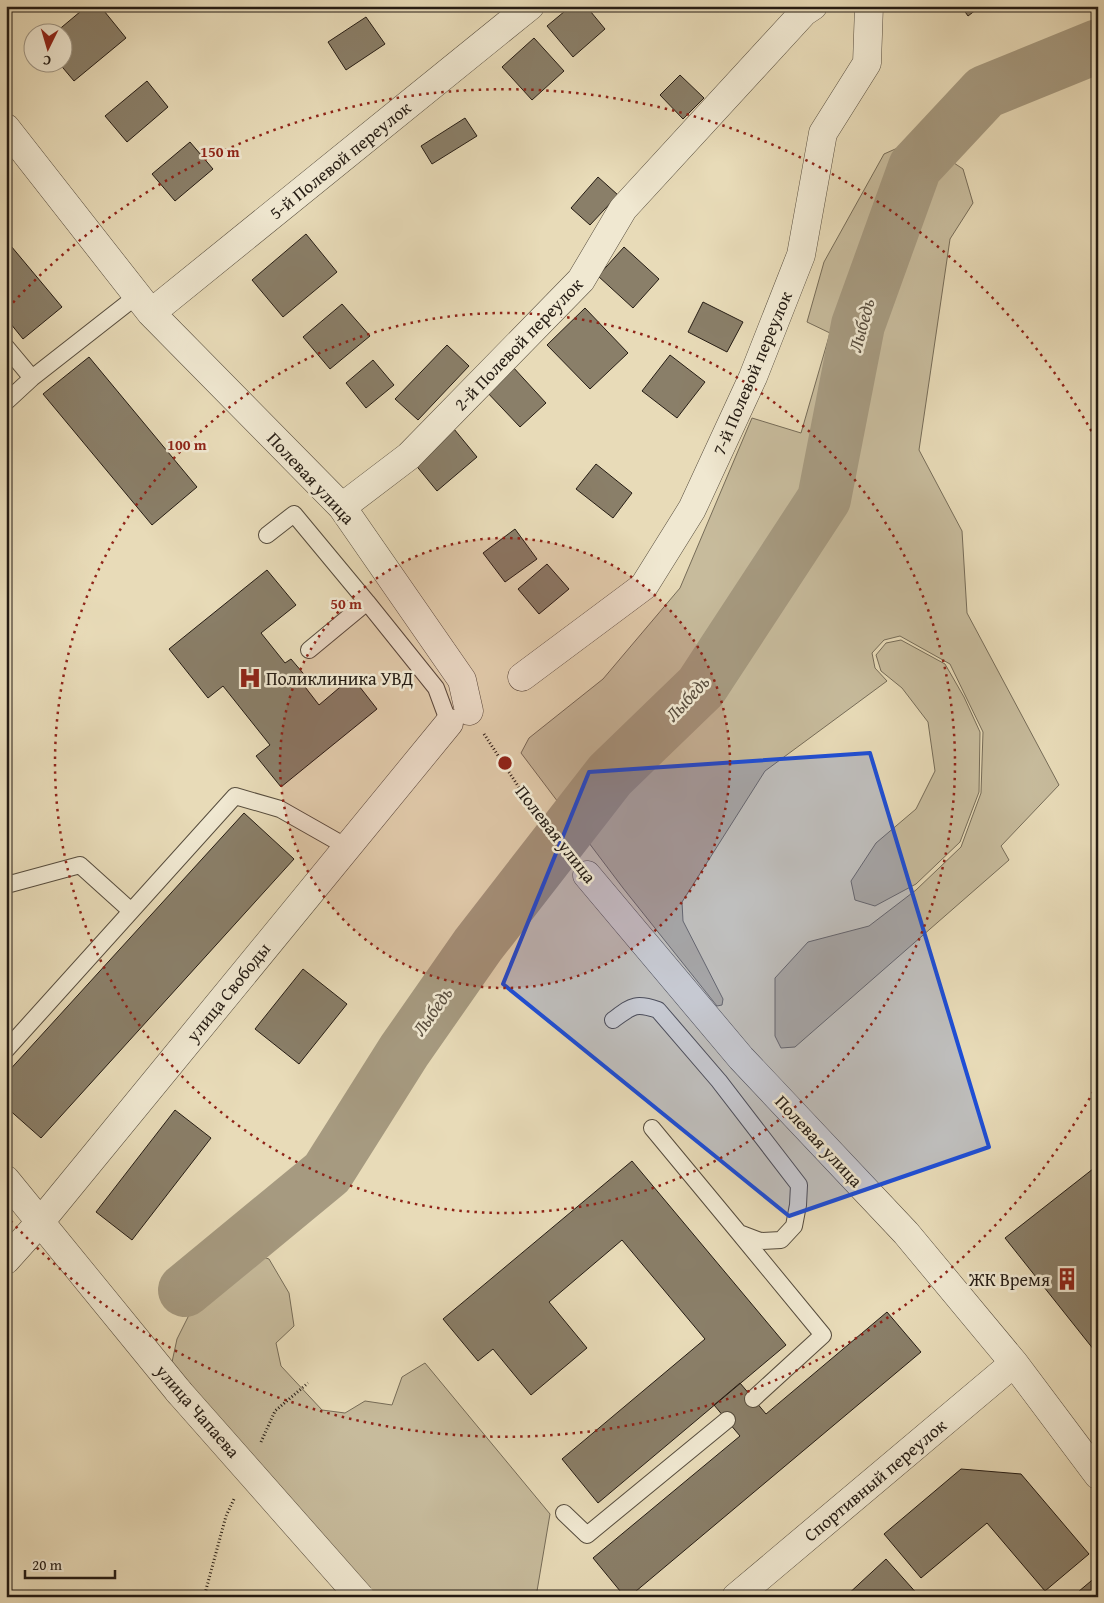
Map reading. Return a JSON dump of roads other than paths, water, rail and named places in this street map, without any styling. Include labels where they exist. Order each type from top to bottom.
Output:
[{"type":"street","name":"5-й Полевой переулок","points":[[144,304],[530,6]]},
{"type":"street","name":"2-й Полевой переулок","points":[[342,507],[408,456],[581,280],[623,209],[804,12],[813,6]]},
{"type":"street","name":"7-й Полевой переулок","points":[[522,677],[644,586],[692,509],[753,377],[801,256],[823,133],[867,63],[869,6]]},
{"type":"street","name":"Полевая улица","points":[[6,128],[144,304],[342,507],[462,680],[459,717]]},
{"type":"street","name":"улица Свободы","points":[[6,1260],[41,1221],[347,847],[459,717]]},
{"type":"street","name":"Полевая улица","points":[[587,875],[741,1058],[906,1233],[1014,1363],[1098,1475]]},
{"type":"street","name":"улица Чапаева","points":[[6,1180],[180,1392],[360,1597]]},
{"type":"street","name":"Спортивный переулок","points":[[736,1597],[1014,1363]]},
{"type":"lane","points":[[6,402],[32,378],[144,304]]},
{"type":"lane","points":[[6,347],[32,378]]},
{"type":"lane","points":[[267,535],[294,514],[459,717]]},
{"type":"lane","points":[[308,650],[367,602]]},
{"type":"lane","points":[[6,1050],[235,796],[280,809],[347,847]]},
{"type":"lane","points":[[6,880],[10,884],[80,865],[131,911]]},
{"type":"lane","points":[[613,1020],[632,1006],[643,1005],[658,1010],[720,1081],[799,1185],[794,1226],[781,1240],[760,1241],[738,1233]]},
{"type":"lane","points":[[652,1128],[823,1336],[753,1399]]},
{"type":"lane","points":[[564,1513],[587,1535],[727,1420]]},
{"type":"waterway","name":"Лыбедь","points":[[185,1290],[327,1173],[404,1051],[478,945],[610,775],[701,687],[824,499],[858,325],[915,167],[985,92],[1098,46]]},
{"type":"place","name":"Поликлиника УВД","points":[[250,678]]},
{"type":"place","name":"ЖК Время","points":[[1067,1279]]}]
